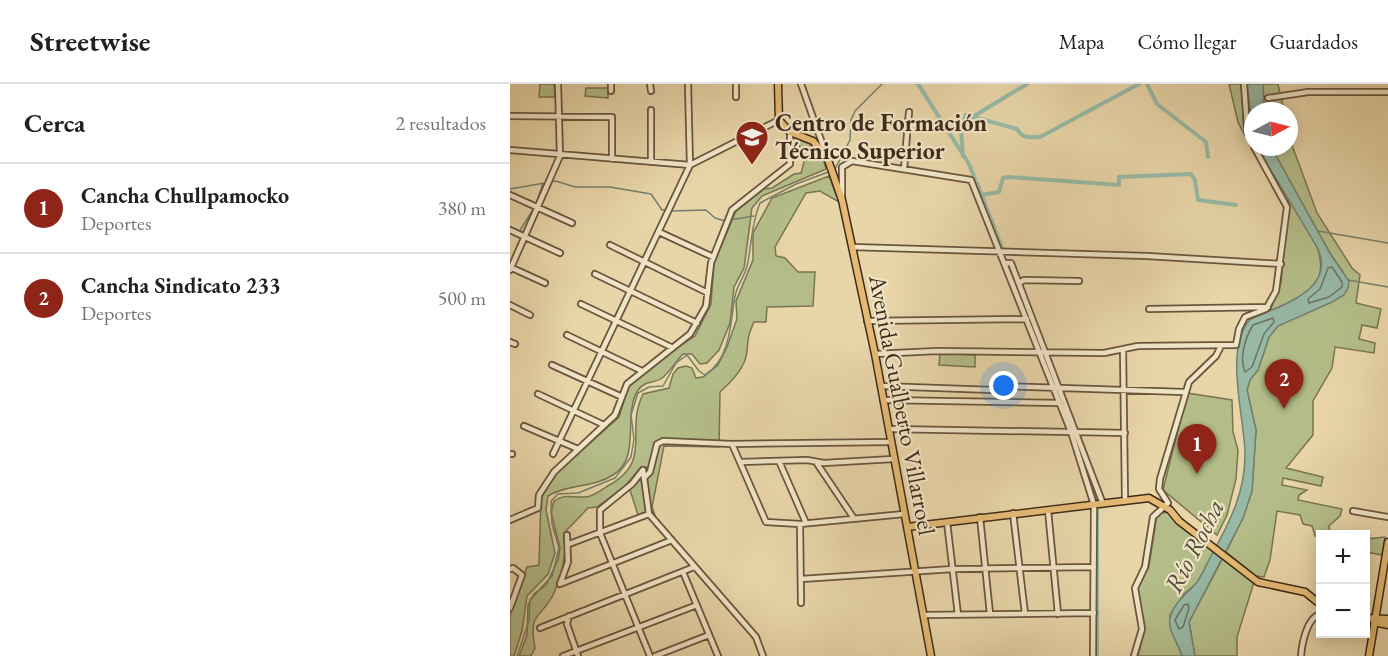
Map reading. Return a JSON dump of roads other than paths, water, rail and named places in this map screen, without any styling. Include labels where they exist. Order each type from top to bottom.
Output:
[{"type":"main road","points":[[778,84],[779,120],[790,132],[808,138],[828,160]]},
{"type":"main road","name":"Avenida Gualberto Villarroel","points":[[828,160],[842,200],[875,354],[931,656]]},
{"type":"main road","points":[[907,527],[1103,504],[1125,499],[1149,498],[1165,507],[1258,582],[1305,592],[1316,601]]},
{"type":"main road","points":[[1369,656],[1388,542]]},
{"type":"main road","points":[[1370,619],[1388,625]]},
{"type":"main road","points":[[1376,620],[1388,619]]},
{"type":"street","points":[[545,283],[510,268],[560,156],[558,84]]},
{"type":"street","points":[[611,84],[612,91]]},
{"type":"street","points":[[650,84],[651,91]]},
{"type":"street","points":[[553,454],[690,165],[688,84]]},
{"type":"street","points":[[736,84],[736,97]]},
{"type":"street","points":[[801,84],[828,160]]},
{"type":"street","points":[[1244,84],[1245,102]]},
{"type":"street","points":[[1268,98],[1308,92],[1388,92]]},
{"type":"street","points":[[651,110],[651,162]]},
{"type":"street","points":[[904,169],[909,112]]},
{"type":"street","points":[[510,116],[612,117],[612,159]]},
{"type":"street","points":[[510,150],[560,156],[690,165],[779,120]]},
{"type":"street","points":[[510,520],[538,508],[539,495],[554,472],[615,415],[627,384],[690,334],[706,306],[713,257],[732,210],[790,164],[790,132]]},
{"type":"street","points":[[875,354],[937,351],[1104,353],[1138,346],[1220,348],[1236,345],[1239,329],[1245,317],[1268,307],[1276,291],[1281,264],[1287,207],[1259,156]]},
{"type":"street","points":[[842,200],[842,171],[848,162],[971,180],[1027,320],[1043,352]]},
{"type":"street","points":[[510,195],[572,223]]},
{"type":"street","points":[[510,230],[560,253]]},
{"type":"street","points":[[659,232],[713,257]]},
{"type":"street","points":[[610,245],[708,293]]},
{"type":"street","points":[[852,247],[1147,256],[1281,264]]},
{"type":"street","points":[[1004,263],[1011,263],[1073,432],[1103,504]]},
{"type":"street","points":[[595,274],[696,323]]},
{"type":"street","points":[[1019,284],[1024,280],[1078,281]]},
{"type":"street","points":[[581,304],[671,347]]},
{"type":"street","points":[[510,305],[530,315]]},
{"type":"street","points":[[1149,309],[1268,307]]},
{"type":"street","points":[[867,321],[1027,320]]},
{"type":"street","points":[[567,335],[642,370]]},
{"type":"street","points":[[1134,656],[1142,629],[1135,588],[1145,567],[1153,517],[1165,507],[1168,500],[1158,489],[1184,392],[1189,382],[1216,356],[1220,348]]},
{"type":"street","points":[[1123,349],[1125,499]]},
{"type":"street","points":[[552,364],[622,397]]},
{"type":"street","points":[[881,386],[993,390],[1003,386],[1125,388],[1160,393],[1184,392]]},
{"type":"street","points":[[1056,387],[1059,403],[1073,432],[1094,505],[1093,656]]},
{"type":"street","points":[[538,394],[604,425]]},
{"type":"street","points":[[884,400],[1059,403]]},
{"type":"street","points":[[524,426],[578,449]]},
{"type":"street","points":[[889,429],[1125,433]]},
{"type":"street","points":[[644,478],[650,472],[657,444],[663,441],[732,444],[891,442]]},
{"type":"street","points":[[732,444],[766,522],[803,523],[904,514]]},
{"type":"street","points":[[740,462],[894,459]]},
{"type":"street","points":[[779,461],[803,523],[801,603]]},
{"type":"street","points":[[816,462],[853,517]]},
{"type":"street","points":[[650,656],[600,533],[600,510],[632,484],[643,470],[649,514],[756,637],[762,656]]},
{"type":"street","points":[[1048,510],[1058,614]]},
{"type":"street","points":[[1353,512],[1388,517]]},
{"type":"street","points":[[1013,513],[1025,614]]},
{"type":"street","points":[[569,544],[649,514]]},
{"type":"street","points":[[980,517],[990,614]]},
{"type":"street","points":[[947,522],[958,615]]},
{"type":"street","points":[[567,535],[568,562],[560,584],[672,540]]},
{"type":"street","points":[[540,628],[694,567]]},
{"type":"street","points":[[801,579],[953,569],[1094,567]]},
{"type":"street","points":[[510,569],[513,568],[522,575],[510,608]]},
{"type":"street","points":[[683,572],[718,656]]},
{"type":"street","points":[[563,656],[577,654],[697,605]]},
{"type":"street","points":[[924,615],[1094,613]]},
{"type":"street","points":[[569,616],[567,624],[577,654]]},
{"type":"street","points":[[1301,656],[1301,647],[1312,619],[1316,616]]},
{"type":"street","points":[[656,656],[709,635]]},
{"type":"water","points":[[1247,84],[1263,84],[1264,102],[1249,102]]},
{"type":"water","name":"Río Rocha","points":[[1262,156],[1276,156],[1331,255],[1349,281],[1348,288],[1344,295],[1332,302],[1278,326],[1269,337],[1258,370],[1250,380],[1247,390],[1256,430],[1252,491],[1243,518],[1189,622],[1195,656],[1182,656],[1170,627],[1170,618],[1177,603],[1197,582],[1203,572],[1231,518],[1243,479],[1245,452],[1237,367],[1241,334],[1251,319],[1289,302],[1309,289],[1321,271],[1321,260],[1317,247]]},
{"type":"waterway","points":[[835,169],[850,140],[851,120],[855,111],[882,84]]},
{"type":"waterway","points":[[918,84],[969,164],[975,179]]},
{"type":"waterway","points":[[974,116],[1027,84]]},
{"type":"waterway","points":[[963,156],[961,129],[966,115],[1017,129],[1027,137],[1040,137],[1139,84]]},
{"type":"waterway","points":[[1147,84],[1157,104],[1206,142],[1208,157]]},
{"type":"waterway","points":[[517,656],[529,621],[530,600],[552,576],[559,548],[552,524],[551,501],[558,494],[578,493],[615,478],[631,457],[634,439],[631,415],[638,393],[649,387],[663,386],[676,363],[687,355],[705,375],[714,368],[728,340],[735,296],[747,266],[753,226],[760,203],[796,184],[831,171]]},
{"type":"waterway","points":[[981,195],[999,192],[1003,178],[1008,177],[1119,185],[1119,177],[1191,174],[1195,180],[1198,200],[1236,205]]},
{"type":"waterway","points":[[510,189],[556,181],[575,187],[610,187],[651,194],[662,210],[666,210]]},
{"type":"waterway","points":[[536,204],[543,183]]},
{"type":"waterway","points":[[977,183],[1002,248]]},
{"type":"waterway","points":[[519,232],[534,208]]},
{"type":"waterway","points":[[670,211],[706,210],[715,218],[725,221]]},
{"type":"waterway","points":[[730,220],[754,216]]},
{"type":"waterway","points":[[1318,231],[1388,243]]},
{"type":"waterway","points":[[1009,266],[1020,296]]},
{"type":"waterway","points":[[1348,280],[1388,287]]},
{"type":"waterway","points":[[1023,302],[1034,330]]},
{"type":"waterway","points":[[1085,462],[1097,502]]},
{"type":"waterway","points":[[1097,508],[1097,656]]},
{"type":"place","name":"Centro de Formación Técnico Superior","points":[[752,166]]},
{"type":"place","name":"Cancha Sindicato 233","points":[[1284,409]]},
{"type":"place","name":"Cancha Chullpamocko","points":[[1197,474]]}]
